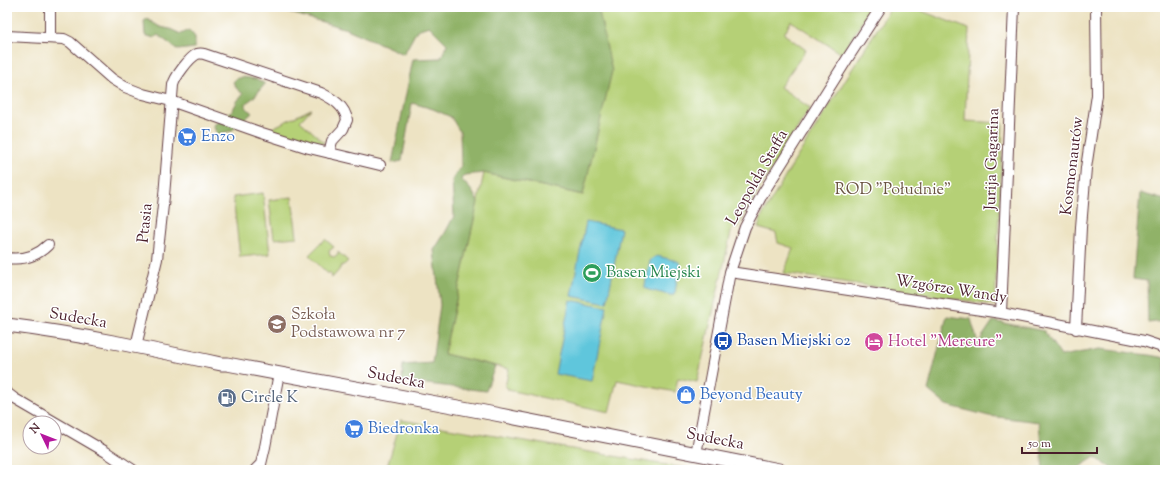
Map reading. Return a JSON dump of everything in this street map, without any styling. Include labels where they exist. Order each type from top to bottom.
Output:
[{"type":"street","points":[[50,7],[50,38]]},
{"type":"street","name":"Leopolda Staffa","points":[[696,454],[730,272],[745,227],[763,193],[881,7]]},
{"type":"street","name":"Jurija Gagarina","points":[[1001,313],[1014,7]]},
{"type":"street","name":"Kosmonautów","points":[[1076,328],[1081,227],[1086,168],[1097,95],[1096,7]]},
{"type":"street","points":[[7,36],[64,39],[70,42],[112,79],[125,87],[143,94],[171,101],[269,135],[329,153],[380,165]]},
{"type":"street","name":"Ptasia","points":[[136,346],[157,259],[164,196],[172,85],[177,75],[195,56],[200,53],[204,54],[321,93],[339,104],[344,110],[347,120],[343,129],[332,141],[329,153]]},
{"type":"street","points":[[7,258],[23,258],[35,254],[48,245]]},
{"type":"street","name":"Wzgórze Wandy","points":[[730,272],[1001,313],[1144,342],[1165,348]]},
{"type":"street","name":"Sudecka","points":[[7,325],[136,346],[221,364],[279,373],[779,470]]},
{"type":"street","points":[[255,470],[261,464],[279,373]]},
{"type":"street","points":[[7,393],[106,452],[133,470]]},
{"type":"green space","points":[[284,7],[598,7],[612,71],[583,195],[484,173],[465,175],[461,179],[472,191],[478,202],[444,354],[495,366],[486,391],[402,381],[403,365],[432,363],[440,305],[434,250],[454,216],[452,180],[461,166],[460,132],[451,117],[433,109],[412,103],[402,161],[392,163],[413,59],[441,58],[447,44],[429,26],[417,30],[404,54],[347,29],[280,10]]},
{"type":"green space","points":[[524,7],[871,7],[842,54],[791,21],[784,34],[806,50],[780,87],[810,108],[759,189],[737,228],[732,228],[697,382],[678,378],[675,392],[617,380],[609,412],[508,390],[508,388],[505,387],[509,369],[444,354],[484,173],[583,195]]},
{"type":"green space","name":"ROD \"Południe\"","points":[[891,7],[911,7],[969,29],[965,121],[1003,123],[995,305],[784,273],[793,248],[778,243],[776,233],[758,228],[762,216],[794,162]]},
{"type":"green space","points":[[147,19],[160,27],[170,29],[181,34],[189,30],[195,37],[195,48],[178,50],[158,35],[154,38],[145,35],[144,21]]},
{"type":"green space","points":[[242,77],[257,79],[265,84],[253,98],[246,103],[246,107],[252,113],[231,131],[217,134],[213,125],[232,111],[243,94],[237,89],[233,82]]},
{"type":"green space","points":[[311,109],[300,121],[324,142],[318,146],[268,130]]},
{"type":"green space","points":[[263,193],[270,254],[240,257],[233,197]]},
{"type":"green space","points":[[1140,193],[1165,200],[1165,321],[1148,323],[1147,281],[1133,279]]},
{"type":"green space","points":[[292,197],[297,237],[274,239],[269,200]]},
{"type":"green space","points":[[325,239],[334,247],[329,251],[330,256],[335,257],[338,255],[338,252],[348,261],[341,266],[332,278],[331,273],[327,273],[309,255]]},
{"type":"green space","points":[[947,316],[971,319],[978,343],[993,321],[1044,331],[1061,356],[1100,349],[1165,358],[1165,470],[1114,470],[1095,457],[1075,470],[1043,470],[1039,422],[989,416],[946,405],[928,390]]},
{"type":"green space","points":[[401,420],[696,470],[386,470]]},
{"type":"water","points":[[586,222],[621,229],[607,303],[571,296]]},
{"type":"water","points":[[657,256],[680,263],[675,292],[673,295],[645,288],[650,261]]},
{"type":"water","points":[[570,300],[607,307],[592,381],[555,374]]},
{"type":"place","name":"Enzo","points":[[187,137]]},
{"type":"place","name":"Basen Miejski","points":[[592,273]]},
{"type":"place","name":"Szkoła Podstawowa nr 7","points":[[277,324]]},
{"type":"place","name":"Basen Miejski 02","points":[[723,341]]},
{"type":"place","name":"Hotel \"Mercure\"","points":[[874,342]]},
{"type":"place","name":"Beyond Beauty","points":[[686,395]]},
{"type":"place","name":"Circle K","points":[[227,398]]},
{"type":"place","name":"Biedronka","points":[[354,429]]}]
